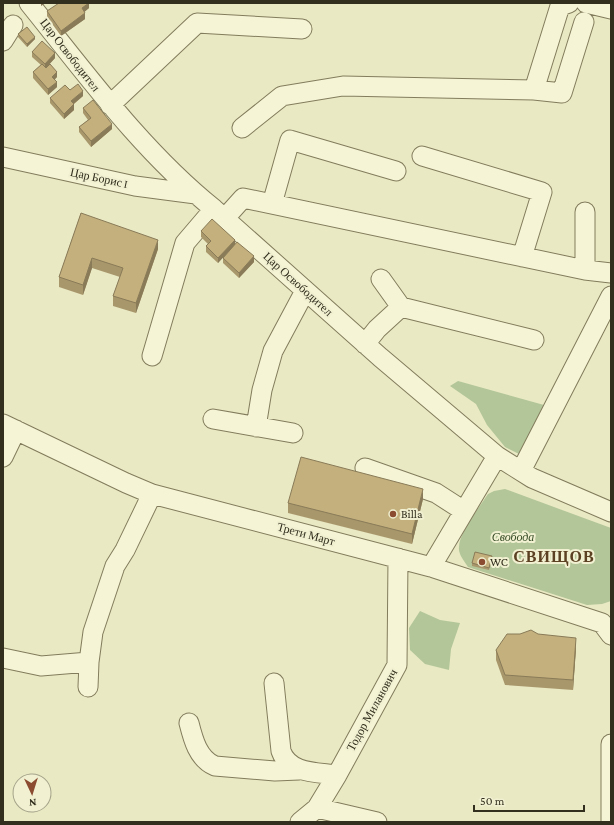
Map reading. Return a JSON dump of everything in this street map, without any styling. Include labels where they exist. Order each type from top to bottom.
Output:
[{"type":"street","name":"Цар Освободител","points":[[29,3],[131,130],[196,194],[365,344],[497,456],[532,478],[611,512]]},
{"type":"street","points":[[534,90],[560,6],[569,3]]},
{"type":"street","points":[[586,3],[611,9]]},
{"type":"street","points":[[242,128],[282,96],[343,86],[534,90],[562,93],[584,22]]},
{"type":"street","points":[[110,105],[196,23],[302,28]]},
{"type":"street","points":[[3,41],[13,25]]},
{"type":"street","points":[[272,204],[290,140],[396,171]]},
{"type":"street","points":[[422,156],[542,192],[522,257]]},
{"type":"street","name":"Цар Борис I","points":[[3,157],[135,186],[196,194]]},
{"type":"street","points":[[152,356],[185,243],[219,214],[243,198],[585,270],[611,273]]},
{"type":"street","points":[[585,212],[585,270]]},
{"type":"street","points":[[381,279],[401,307],[534,340]]},
{"type":"street","points":[[256,427],[262,390],[273,351],[305,291]]},
{"type":"street","points":[[521,471],[611,296]]},
{"type":"street","points":[[365,344],[377,329],[401,307]]},
{"type":"street","points":[[213,419],[293,433]]},
{"type":"street","points":[[3,457],[9,427]]},
{"type":"street","name":"Трети Март","points":[[9,427],[152,494],[431,567],[602,623],[611,635]]},
{"type":"street","points":[[431,567],[497,456]]},
{"type":"street","points":[[365,468],[436,493],[464,512]]},
{"type":"street","points":[[88,687],[89,662],[93,632],[115,566],[125,550],[152,494]]},
{"type":"street","name":"Тодор Миланович","points":[[300,822],[317,808],[337,775],[397,666],[398,558]]},
{"type":"street","points":[[3,658],[41,666],[89,662]]},
{"type":"street","points":[[274,683],[283,758],[288,763],[300,770]]},
{"type":"street","points":[[189,723],[193,741],[204,759],[208,763],[215,766],[275,771],[300,770],[337,775]]},
{"type":"street","points":[[611,744],[611,822]]},
{"type":"street","points":[[317,808],[377,822]]},
{"type":"green space","points":[[458,381],[544,405],[519,454],[505,447],[487,425],[476,404],[450,386]]},
{"type":"green space","name":"Свобода","points":[[505,489],[611,528],[611,601],[602,604],[587,605],[468,567],[459,552],[462,534],[488,494]]},
{"type":"green space","points":[[420,611],[440,620],[460,623],[451,649],[449,670],[425,664],[410,650],[409,628]]},
{"type":"building","points":[[59,3],[89,3],[82,8],[85,13],[61,31],[47,11]]},
{"type":"building","points":[[27,27],[35,37],[27,44],[18,34]]},
{"type":"building","points":[[42,41],[55,53],[45,64],[32,52]]},
{"type":"building","points":[[42,64],[46,68],[50,64],[57,72],[52,77],[57,82],[48,89],[33,72]]},
{"type":"building","points":[[78,84],[83,91],[71,101],[74,104],[64,114],[50,98],[65,85],[70,90]]},
{"type":"building","points":[[93,100],[112,124],[91,141],[79,127],[91,118],[83,108]]},
{"type":"building","points":[[81,213],[158,240],[136,303],[113,296],[123,268],[92,258],[83,285],[59,277]]},
{"type":"building","points":[[212,219],[235,240],[218,258],[206,246],[211,241],[201,231]]},
{"type":"building","points":[[237,242],[254,256],[239,273],[223,258]]},
{"type":"building","points":[[301,457],[423,489],[412,534],[288,503]]},
{"type":"building","name":"WC","points":[[475,552],[492,556],[489,568],[472,563]]},
{"type":"building","points":[[531,630],[538,634],[576,638],[573,680],[505,675],[496,650],[507,634],[520,634]]},
{"type":"place","name":"Billa","points":[[393,514]]},
{"type":"place","name":"WC","points":[[482,562]]},
{"type":"district","name":"СВИЩОВ","points":[[554,556]]}]
